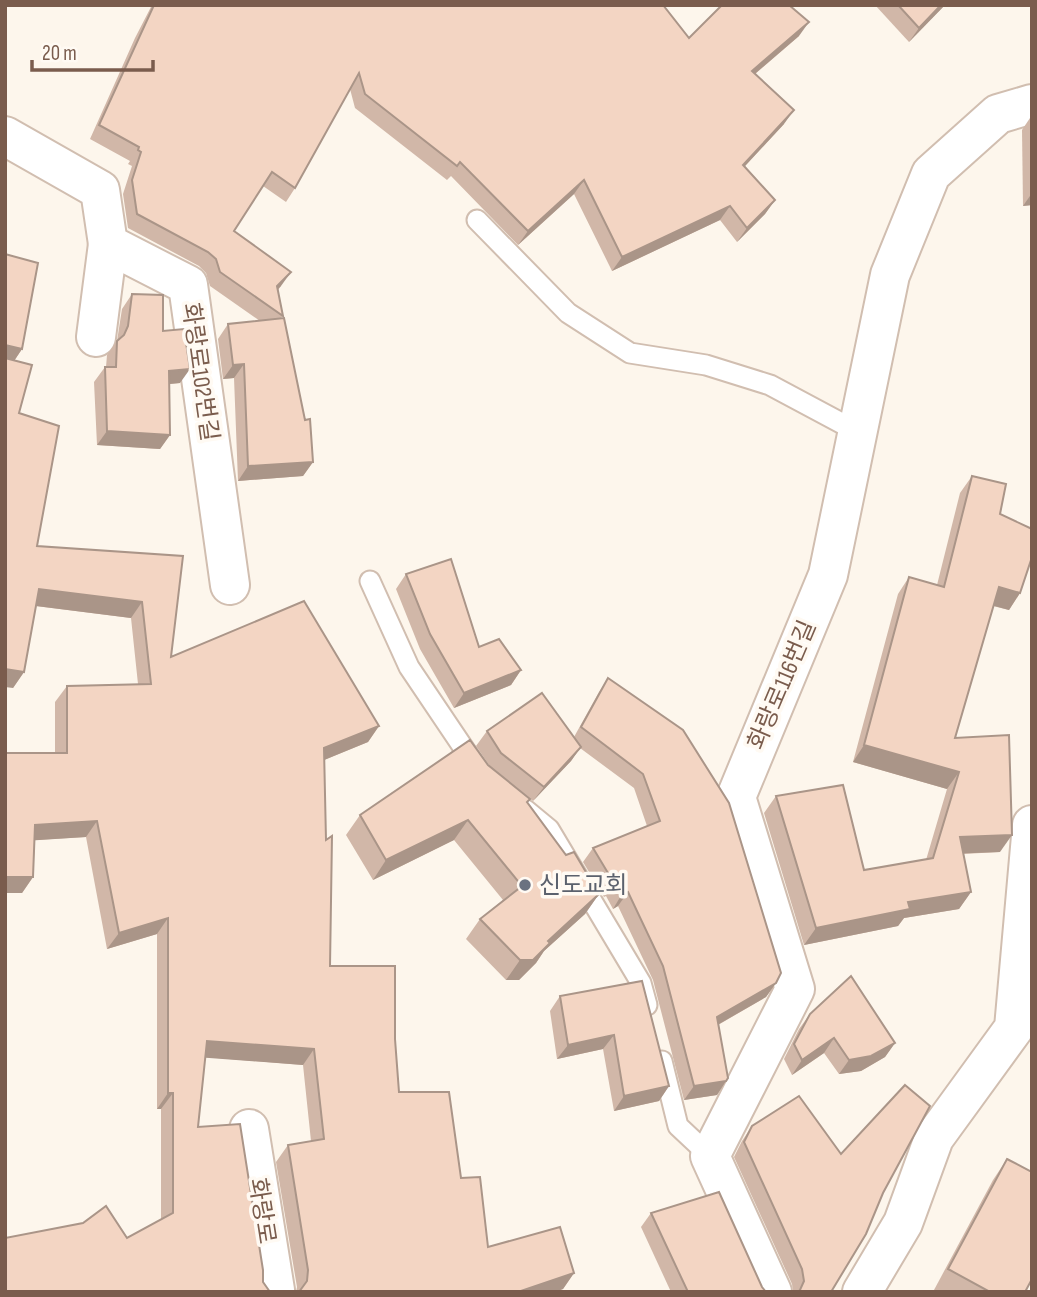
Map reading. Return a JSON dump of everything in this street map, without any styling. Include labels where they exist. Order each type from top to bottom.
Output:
[{"type":"street","name":"화랑로116번길","points":[[710,1156],[795,989],[736,797],[828,575],[890,275],[931,174],[998,114],[1032,104]]},
{"type":"street","points":[[5,136],[100,190],[108,244],[96,337]]},
{"type":"street","name":"화랑로102번길","points":[[108,244],[188,285],[230,585]]},
{"type":"street","points":[[862,1292],[904,1223],[934,1138],[1014,1028],[1032,825]]},
{"type":"street","name":"화랑로","points":[[249,1129],[275,1291]]},
{"type":"street","points":[[710,1156],[772,1292]]},
{"type":"lane","points":[[477,220],[568,313],[630,353],[706,365],[770,385],[858,432]]},
{"type":"lane","points":[[370,580],[410,667],[482,776],[492,783]]},
{"type":"lane","points":[[511,799],[549,829],[641,983],[651,1022]]},
{"type":"lane","points":[[658,1048],[678,1126],[710,1156]]},
{"type":"building","points":[[154,5],[663,5],[689,38],[722,5],[789,5],[809,22],[752,71],[794,110],[743,165],[775,200],[747,228],[730,206],[622,257],[584,180],[528,231],[460,162],[457,166],[365,94],[359,73],[295,188],[272,172],[234,231],[291,272],[277,286],[283,316],[220,272],[216,259],[208,252],[137,214],[132,180],[141,152],[139,147],[99,125]]},
{"type":"building","points":[[898,5],[941,5],[919,28]]},
{"type":"building","points":[[5,254],[38,263],[22,349],[5,345]]},
{"type":"building","points":[[132,294],[163,295],[163,331],[184,329],[190,369],[169,371],[170,435],[107,431],[105,367],[116,367],[117,341],[128,326]]},
{"type":"building","points":[[284,318],[305,420],[310,419],[313,462],[248,466],[244,364],[233,365],[228,324]]},
{"type":"building","points":[[5,358],[32,365],[19,413],[59,426],[37,546],[183,556],[171,657],[304,601],[379,726],[324,748],[326,840],[332,836],[330,966],[395,966],[395,1039],[399,1092],[449,1092],[461,1178],[480,1177],[488,1247],[560,1227],[574,1273],[518,1292],[299,1292],[307,1281],[308,1270],[288,1145],[324,1139],[314,1049],[207,1041],[198,1127],[240,1124],[263,1282],[270,1292],[5,1292],[5,1238],[83,1223],[106,1206],[127,1238],[173,1213],[173,1093],[168,1093],[168,918],[119,933],[97,821],[35,825],[33,877],[5,877],[5,753],[67,753],[67,686],[151,684],[142,602],[39,589],[24,672],[5,669]]},
{"type":"building","points":[[972,476],[1006,484],[1000,514],[1032,529],[1032,557],[1020,593],[999,587],[955,738],[1009,735],[1012,835],[960,837],[971,892],[908,902],[910,909],[816,928],[776,796],[843,785],[864,870],[933,858],[959,772],[864,745],[909,577],[944,587]]},
{"type":"building","points":[[451,559],[479,647],[499,639],[521,670],[464,693],[430,634],[406,574]]},
{"type":"building","points":[[608,678],[683,730],[729,803],[781,973],[776,983],[717,1017],[728,1078],[726,1081],[694,1086],[663,966],[628,892],[622,894],[593,848],[660,821],[643,774],[581,727]]},
{"type":"building","points":[[542,693],[581,747],[544,787],[501,753],[487,731]]},
{"type":"building","points":[[470,740],[488,765],[530,799],[527,802],[566,855],[574,852],[599,894],[548,941],[550,943],[533,960],[520,960],[480,919],[522,886],[468,820],[386,860],[360,815]]},
{"type":"building","points":[[851,976],[895,1043],[871,1056],[849,1060],[834,1038],[802,1060],[794,1044],[810,1014]]},
{"type":"building","points":[[642,981],[669,1086],[624,1096],[614,1035],[568,1045],[560,996]]},
{"type":"building","points":[[905,1085],[930,1106],[883,1193],[866,1234],[831,1292],[798,1292],[804,1281],[802,1269],[744,1142],[752,1126],[799,1096],[841,1154]]},
{"type":"building","points":[[1007,1159],[1032,1172],[1032,1279],[1025,1292],[990,1292],[948,1269]]},
{"type":"building","points":[[719,1192],[766,1292],[688,1292],[651,1213]]},
{"type":"place","name":"신도교회","points":[[525,885]]}]
